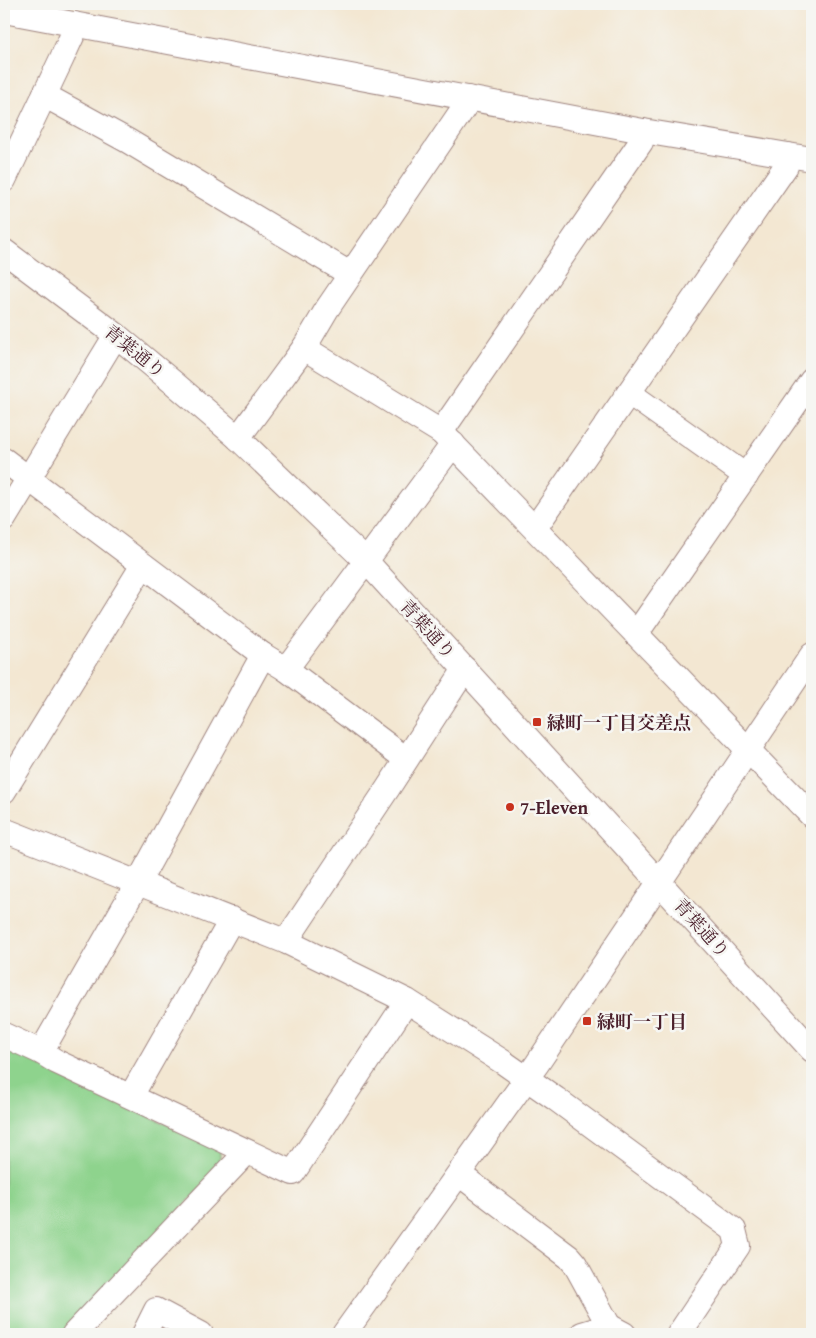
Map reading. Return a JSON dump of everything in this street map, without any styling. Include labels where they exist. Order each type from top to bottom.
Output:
[{"type":"street","points":[[4,11],[643,131],[812,159]]},
{"type":"street","points":[[4,180],[73,34],[74,24]]},
{"type":"street","points":[[44,95],[128,142],[350,274]]},
{"type":"street","points":[[238,438],[304,348],[350,274],[465,106],[467,98]]},
{"type":"street","points":[[286,668],[366,561],[641,142],[643,131]]},
{"type":"street","points":[[535,528],[786,166],[788,155]]},
{"type":"street","name":"青葉通り","points":[[4,252],[116,335],[238,438],[366,561],[812,1050]]},
{"type":"street","points":[[4,519],[116,335]]},
{"type":"street","points":[[304,348],[447,438],[748,752],[812,816]]},
{"type":"street","points":[[636,634],[746,476],[810,389]]},
{"type":"street","points":[[628,393],[746,476]]},
{"type":"street","points":[[4,460],[263,655],[286,668],[406,759]]},
{"type":"street","points":[[4,791],[143,565]]},
{"type":"street","points":[[41,1052],[138,882],[263,655]]},
{"type":"street","points":[[344,1334],[527,1079],[812,655]]},
{"type":"street","points":[[287,942],[465,669]]},
{"type":"street","points":[[4,830],[232,918],[287,942],[407,1001],[527,1079],[734,1230],[738,1246],[679,1334]]},
{"type":"street","points":[[131,1096],[232,918]]},
{"type":"street","points":[[4,1035],[41,1052],[56,1062],[293,1173],[407,1001]]},
{"type":"street","points":[[82,1332],[247,1152]]},
{"type":"street","points":[[459,1174],[569,1258],[574,1264],[616,1330],[582,1334]]},
{"type":"street","points":[[144,1334],[156,1310],[201,1334]]},
{"type":"green space","points":[[4,1046],[220,1150],[220,1168],[61,1334],[4,1334]]},
{"type":"place","name":"緑町一丁目交差点","points":[[537,722]]},
{"type":"place","name":"7-Eleven","points":[[510,807]]},
{"type":"place","name":"緑町一丁目","points":[[587,1021]]}]
